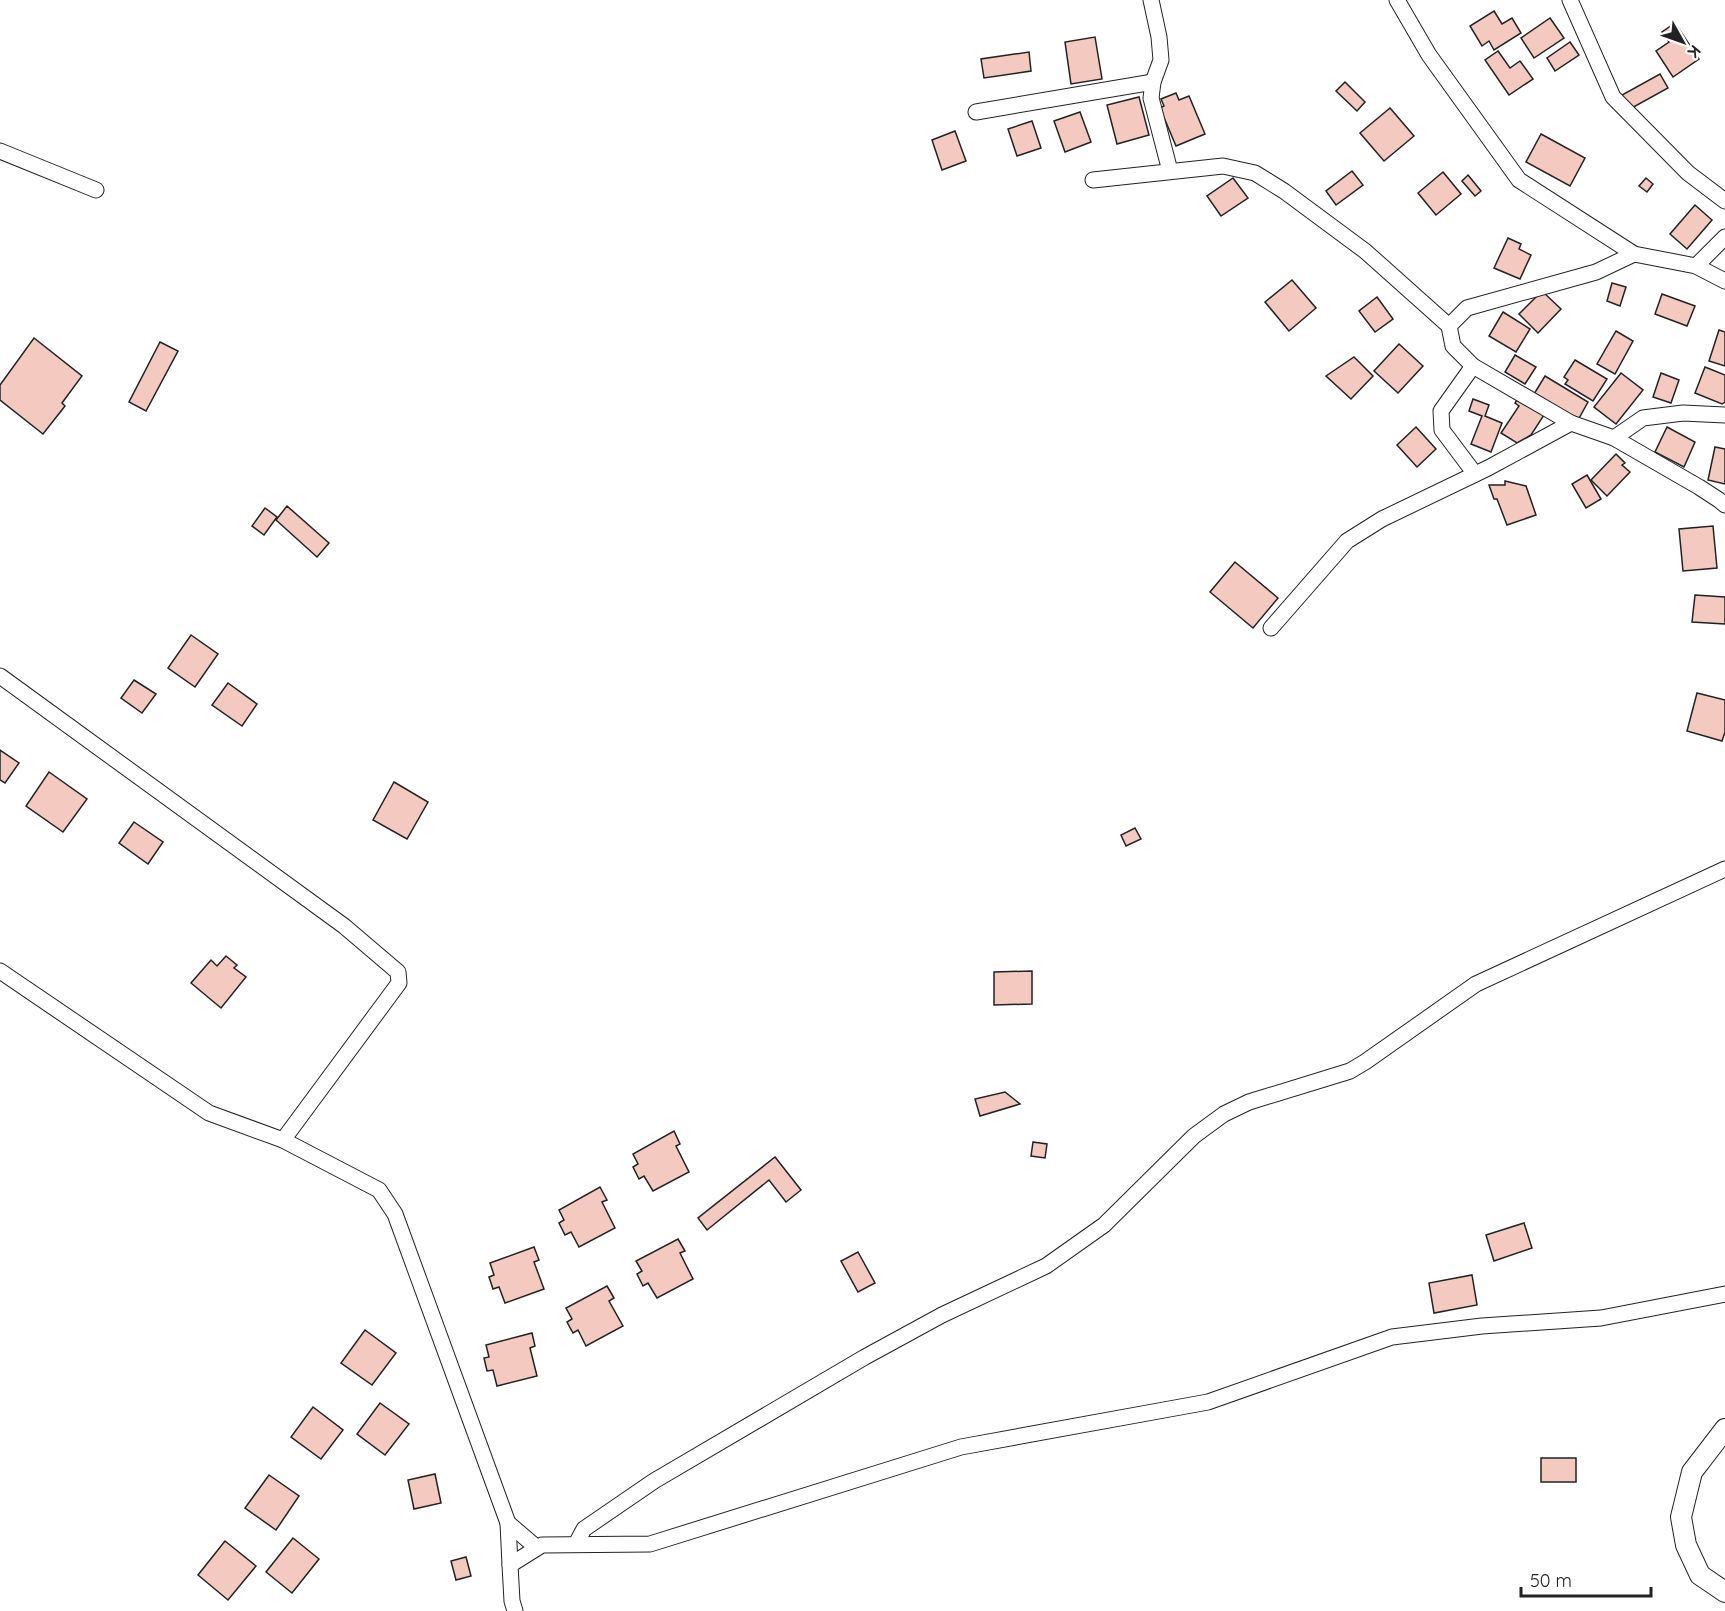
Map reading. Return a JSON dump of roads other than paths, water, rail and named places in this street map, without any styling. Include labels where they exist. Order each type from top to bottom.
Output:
[{"type":"street","points":[[1150,0],[1159,37],[1161,60],[1153,82],[1151,98],[1170,171]]},
{"type":"street","points":[[1397,0],[1429,55],[1520,180],[1634,254],[1696,266],[1725,281]]},
{"type":"street","points":[[1570,0],[1613,97],[1688,173],[1725,201]]},
{"type":"street","points":[[976,112],[1153,82]]},
{"type":"street","points":[[0,151],[96,190]]},
{"type":"street","points":[[1093,180],[1222,166],[1255,173],[1284,191],[1365,251],[1449,326],[1453,346],[1473,366],[1571,423],[1614,438],[1699,487],[1725,505]]},
{"type":"street","points":[[1696,266],[1725,237]]},
{"type":"street","points":[[1449,326],[1467,308],[1596,272],[1634,254]]},
{"type":"street","points":[[1473,366],[1441,411],[1442,430],[1475,474]]},
{"type":"street","points":[[1614,438],[1643,418],[1683,413],[1725,415]]},
{"type":"street","points":[[1271,628],[1347,541],[1382,519],[1475,474],[1571,423]]},
{"type":"street","points":[[0,676],[344,926],[398,972],[399,983],[283,1140]]},
{"type":"street","points":[[576,1544],[584,1529],[654,1481],[865,1357],[942,1315],[1046,1266],[1104,1225],[1194,1136],[1224,1114],[1249,1102],[1350,1071],[1476,984],[1725,869]]},
{"type":"street","points":[[0,970],[208,1113],[283,1140],[379,1190],[395,1214],[508,1522],[512,1601],[516,1611]]},
{"type":"street","points":[[510,1565],[542,1545],[650,1544],[961,1447],[1208,1402],[1392,1337],[1482,1326],[1601,1318],[1725,1294]]},
{"type":"street","points":[[1725,1429],[1692,1472],[1681,1517],[1686,1545],[1700,1575],[1725,1592]]},
{"type":"street","points":[[508,1522],[536,1547]]}]
